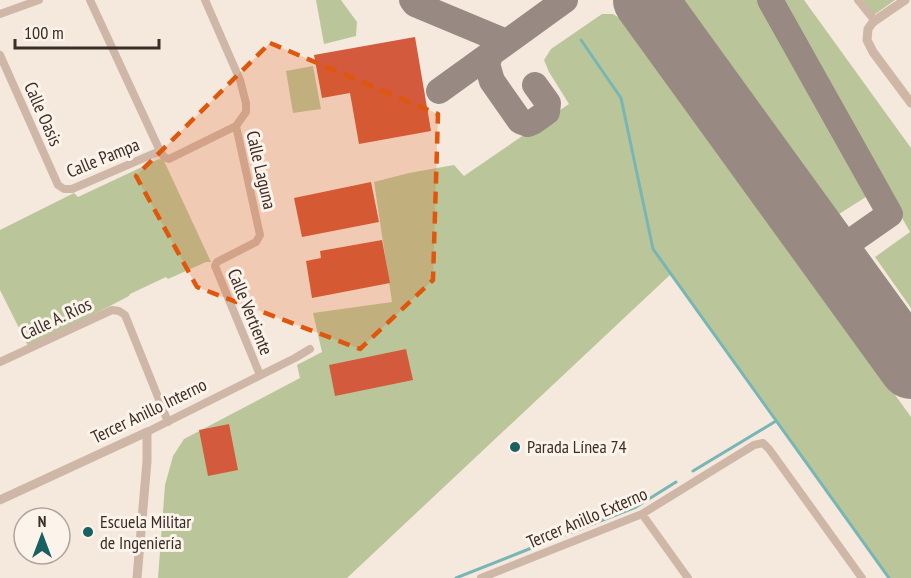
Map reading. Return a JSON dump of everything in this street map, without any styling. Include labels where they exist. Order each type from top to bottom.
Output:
[{"type":"street","points":[[0,14],[39,0]]},
{"type":"street","points":[[90,0],[164,157],[169,159],[236,126]]},
{"type":"street","name":"Calle Laguna","points":[[205,0],[236,69],[244,95],[246,112],[236,126],[260,235],[254,244],[217,262]]},
{"type":"street","points":[[858,0],[875,21]]},
{"type":"street","points":[[905,0],[875,21],[868,29],[867,40],[873,52],[911,103]]},
{"type":"street","name":"Calle Oasis","points":[[0,55],[58,185]]},
{"type":"street","name":"Calle Pampa","points":[[58,185],[64,189],[72,189],[160,151]]},
{"type":"street","name":"Calle Vertiente","points":[[217,262],[216,270],[260,375]]},
{"type":"street","name":"Calle A. Ríos","points":[[0,362],[112,310],[119,311],[125,315],[168,422]]},
{"type":"street","name":"Tercer Anillo Interno","points":[[0,500],[168,422],[310,349]]},
{"type":"street","points":[[137,578],[147,460],[147,432]]},
{"type":"street","name":"Tercer Anillo Externo","points":[[481,578],[642,514],[754,445],[763,443],[862,578]]},
{"type":"street","points":[[642,514],[688,578]]},
{"type":"highlighted area","points":[[270,43],[438,114],[433,280],[360,349],[197,287],[136,176]]},
{"type":"green space","points":[[316,0],[341,0],[357,22],[356,36],[324,44]]},
{"type":"green space","points":[[680,0],[761,0],[869,195],[839,214]]},
{"type":"green space","points":[[780,0],[804,0],[911,148],[911,308],[875,257],[910,232]]},
{"type":"green space","points":[[863,0],[895,0],[874,15]]},
{"type":"green space","points":[[602,14],[613,14],[626,22],[911,417],[911,578],[889,578],[671,274],[347,578],[158,578],[165,485],[173,456],[184,439],[300,378],[297,365],[322,352],[313,313],[392,302],[374,182],[454,165],[464,176],[569,104],[544,60],[551,49]]},
{"type":"green space","points":[[313,66],[321,109],[293,113],[286,71]]},
{"type":"green space","points":[[159,159],[165,163],[211,262],[206,262],[168,279],[166,277],[130,294],[29,348],[0,290],[0,230],[74,193],[78,197]]},
{"type":"building","points":[[415,37],[431,131],[359,144],[350,93],[322,98],[314,55]]},
{"type":"building","points":[[371,182],[379,222],[302,237],[294,198]]},
{"type":"building","points":[[382,240],[390,283],[312,298],[306,261],[321,258],[320,251]]},
{"type":"building","points":[[406,349],[413,380],[335,396],[329,365]]},
{"type":"building","points":[[229,424],[238,470],[208,476],[199,430]]},
{"type":"waterway","points":[[581,40],[621,98],[653,249],[889,578]]},
{"type":"waterway","points":[[693,471],[776,421]]},
{"type":"waterway","points":[[554,539],[636,507],[676,482]]},
{"type":"waterway","points":[[456,578],[539,545]]},
{"type":"taxiway","points":[[412,0],[415,4],[506,42]]},
{"type":"taxiway","points":[[439,91],[565,0]]},
{"type":"taxiway","points":[[770,0],[890,214],[830,256]]},
{"type":"taxiway","points":[[491,53],[487,64],[492,81],[520,121],[528,124],[547,112],[548,103],[535,85]]},
{"type":"runway","points":[[645,0],[911,367]]},
{"type":"place","name":"Parada Línea 74","points":[[515,447]]},
{"type":"place","name":"Escuela Militar de Ingeniería","points":[[88,532]]}]
